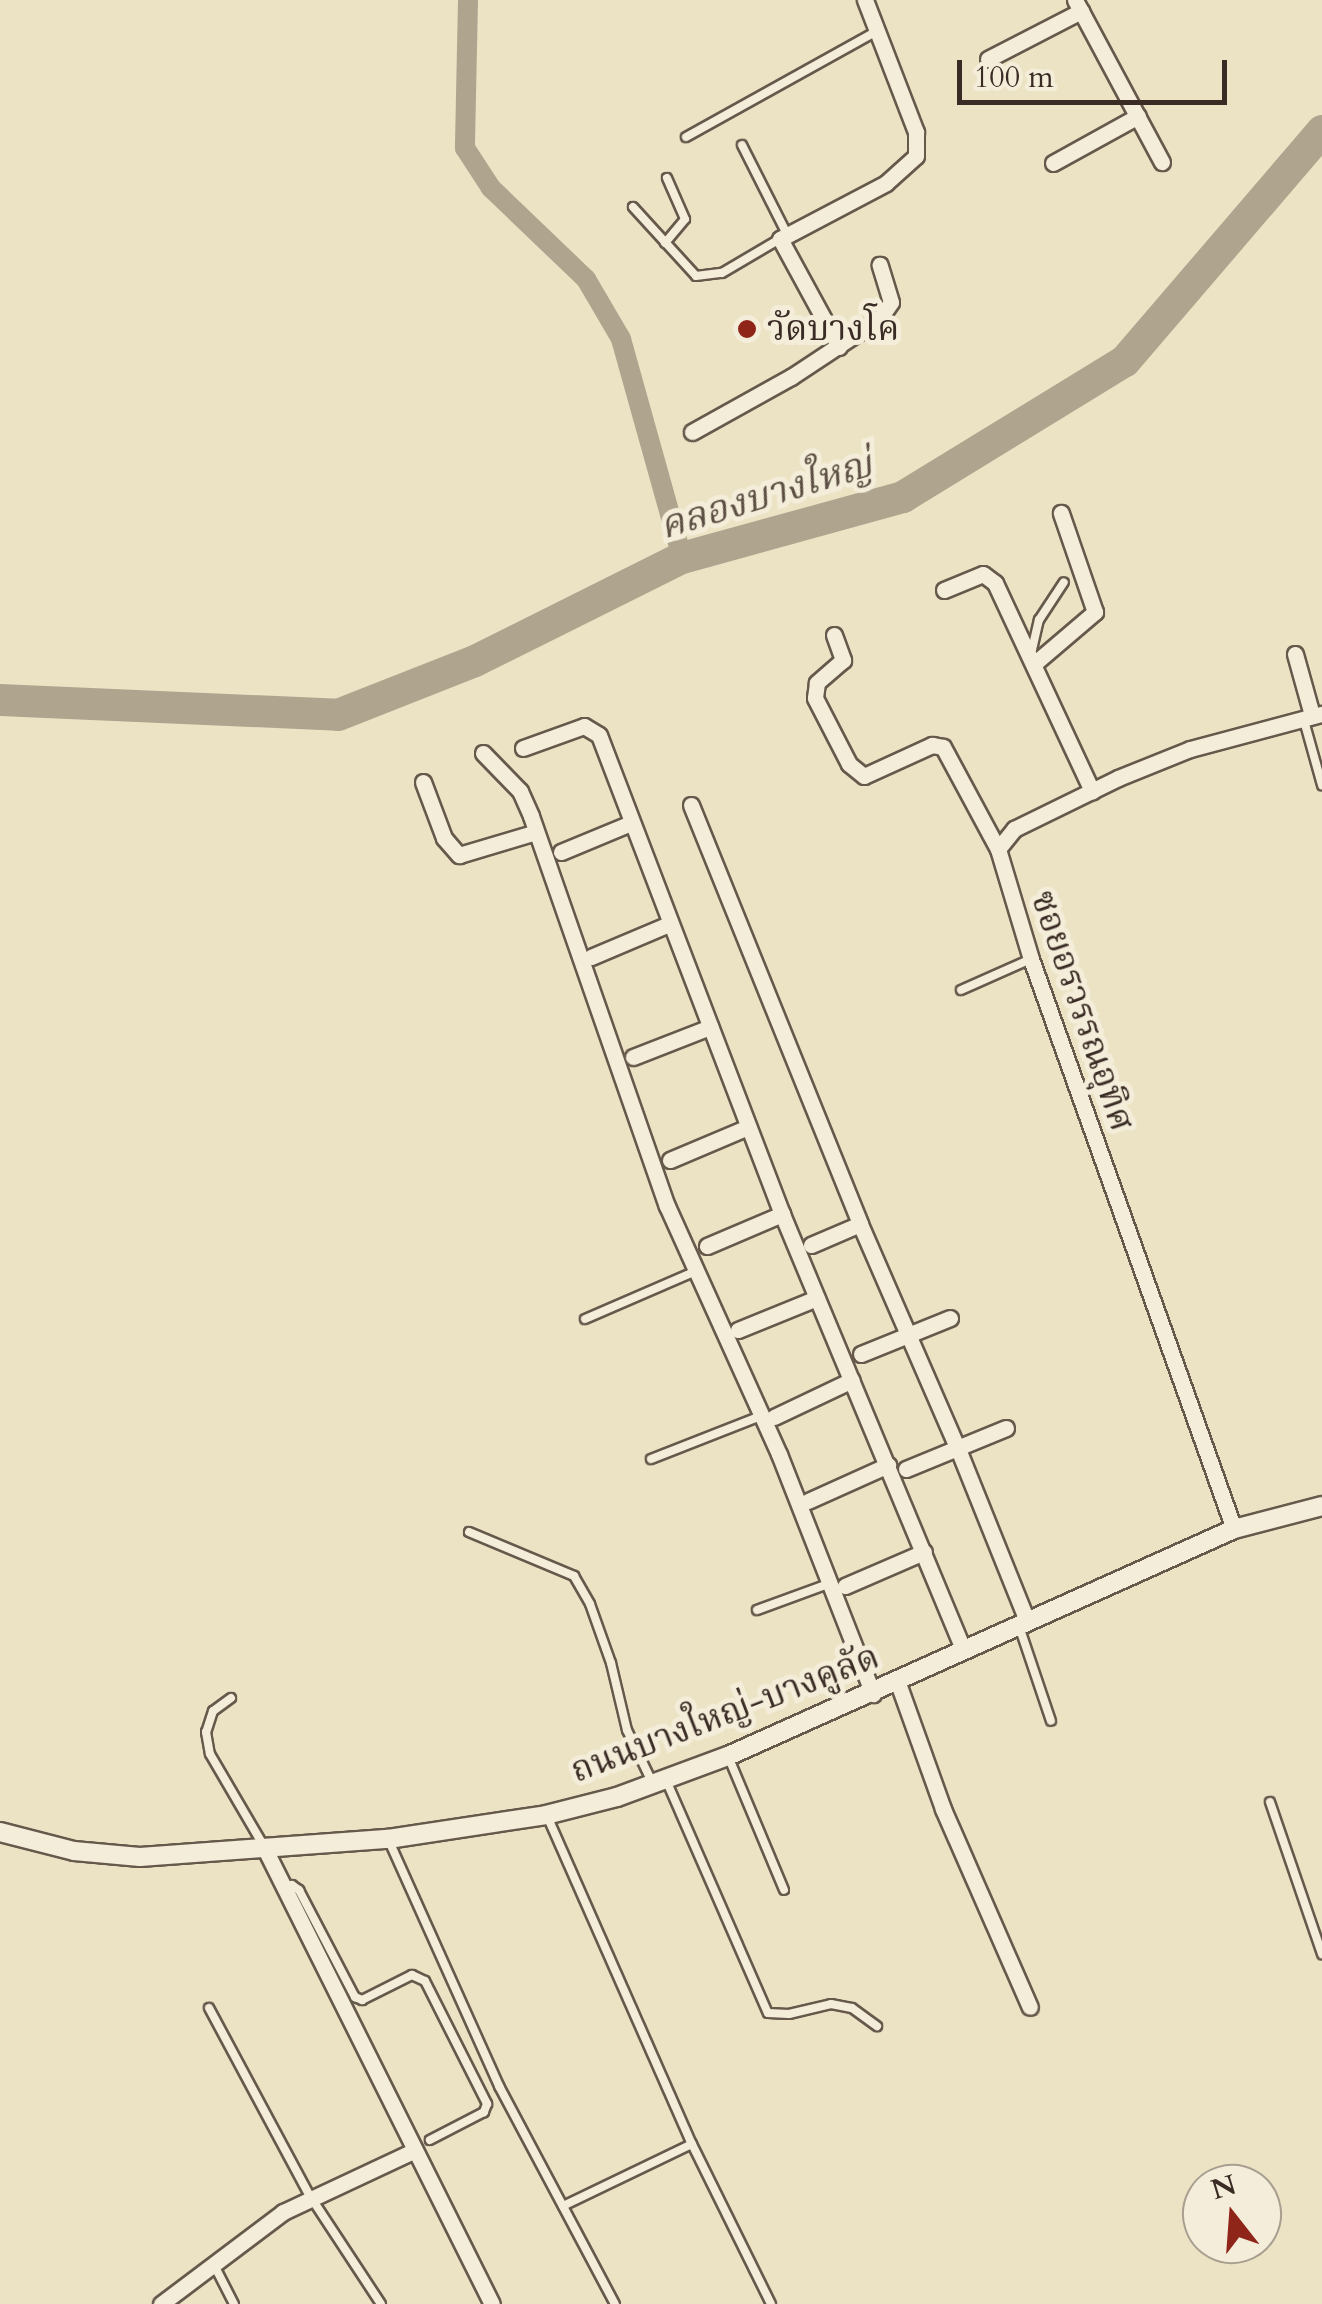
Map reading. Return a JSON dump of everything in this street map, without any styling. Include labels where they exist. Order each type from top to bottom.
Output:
[{"type":"street","points":[[839,347],[784,237],[886,183],[916,156],[916,132],[865,0]]},
{"type":"street","points":[[988,59],[1078,5],[1162,162]]},
{"type":"street","points":[[1053,163],[1138,116]]},
{"type":"street","points":[[692,432],[839,347],[888,310],[891,292],[880,265]]},
{"type":"street","points":[[1033,659],[1096,612],[1061,513]]},
{"type":"street","points":[[944,590],[974,576],[988,576],[1033,659],[1092,791]]},
{"type":"street","name":"ซอยอรวรรณอุทิศ","points":[[834,635],[843,660],[817,683],[814,698],[849,764],[864,776],[932,745],[943,747],[998,848],[1031,959],[1234,1529]]},
{"type":"street","points":[[998,848],[1014,829],[1190,749],[1312,715],[1295,654]]},
{"type":"street","points":[[523,748],[584,726],[595,728],[782,1214],[964,1651]]},
{"type":"street","points":[[483,752],[520,791],[666,1206],[767,1416],[836,1585],[874,1694]]},
{"type":"street","points":[[423,782],[444,838],[459,855],[536,832]]},
{"type":"street","points":[[692,805],[860,1224],[958,1448],[1023,1623]]},
{"type":"street","points":[[561,852],[631,823]]},
{"type":"street","points":[[591,957],[669,924]]},
{"type":"street","points":[[633,1057],[710,1027]]},
{"type":"street","points":[[670,1160],[748,1127]]},
{"type":"street","points":[[707,1246],[782,1214]]},
{"type":"street","points":[[811,1245],[860,1224]]},
{"type":"street","points":[[738,1330],[816,1298]]},
{"type":"street","points":[[861,1354],[950,1318]]},
{"type":"street","points":[[767,1416],[852,1380]]},
{"type":"street","points":[[906,1469],[1006,1428]]},
{"type":"street","points":[[808,1501],[888,1465]]},
{"type":"street","name":"ถนนบางใหญ่-บางคูลัด","points":[[0,1832],[74,1851],[140,1858],[388,1839],[546,1815],[659,1782],[728,1756],[874,1694],[1234,1529],[1322,1506]]},
{"type":"street","points":[[836,1585],[924,1552]]},
{"type":"street","points":[[898,1683],[943,1809],[1030,2007]]},
{"type":"street","points":[[265,1849],[412,2151],[492,2304]]},
{"type":"street","points":[[161,2304],[212,2263],[310,2196],[412,2151]]},
{"type":"lane","points":[[686,137],[876,31]]},
{"type":"lane","points":[[633,208],[696,276],[706,278],[784,237],[742,145]]},
{"type":"lane","points":[[664,243],[685,219],[666,178]]},
{"type":"lane","points":[[1033,659],[1039,620],[1064,582]]},
{"type":"lane","points":[[1312,715],[1322,786]]},
{"type":"lane","points":[[961,990],[1031,959]]},
{"type":"lane","points":[[585,1318],[697,1271]]},
{"type":"lane","points":[[651,1459],[767,1416]]},
{"type":"lane","points":[[469,1532],[574,1576],[590,1604],[612,1663],[627,1730],[659,1782],[768,2013],[789,2014],[831,2004],[852,2008],[877,2026]]},
{"type":"lane","points":[[757,1610],[836,1585]]},
{"type":"lane","points":[[1023,1623],[1051,1720]]},
{"type":"lane","points":[[231,1698],[213,1711],[206,1732],[210,1754],[265,1849]]},
{"type":"lane","points":[[728,1756],[784,1890]]},
{"type":"lane","points":[[1270,1802],[1322,1954]]},
{"type":"lane","points":[[546,1815],[692,2144],[771,2304]]},
{"type":"lane","points":[[388,1839],[499,2086],[615,2304]]},
{"type":"lane","points":[[282,1886],[292,1885],[299,1890],[355,1998],[362,2000],[412,1975],[425,1981],[487,2104],[484,2112],[430,2140]]},
{"type":"lane","points":[[209,2008],[310,2196],[381,2304]]},
{"type":"lane","points":[[563,2206],[692,2144]]},
{"type":"lane","points":[[212,2263],[234,2304]]},
{"type":"waterway","points":[[468,0],[465,148],[491,188],[586,279],[621,339],[682,558]]},
{"type":"waterway","name":"คลองบางใหญ่","points":[[0,700],[338,715],[475,661],[682,558],[903,497],[1125,361],[1322,131]]},
{"type":"place","name":"วัดบางโค","points":[[747,329]]}]
